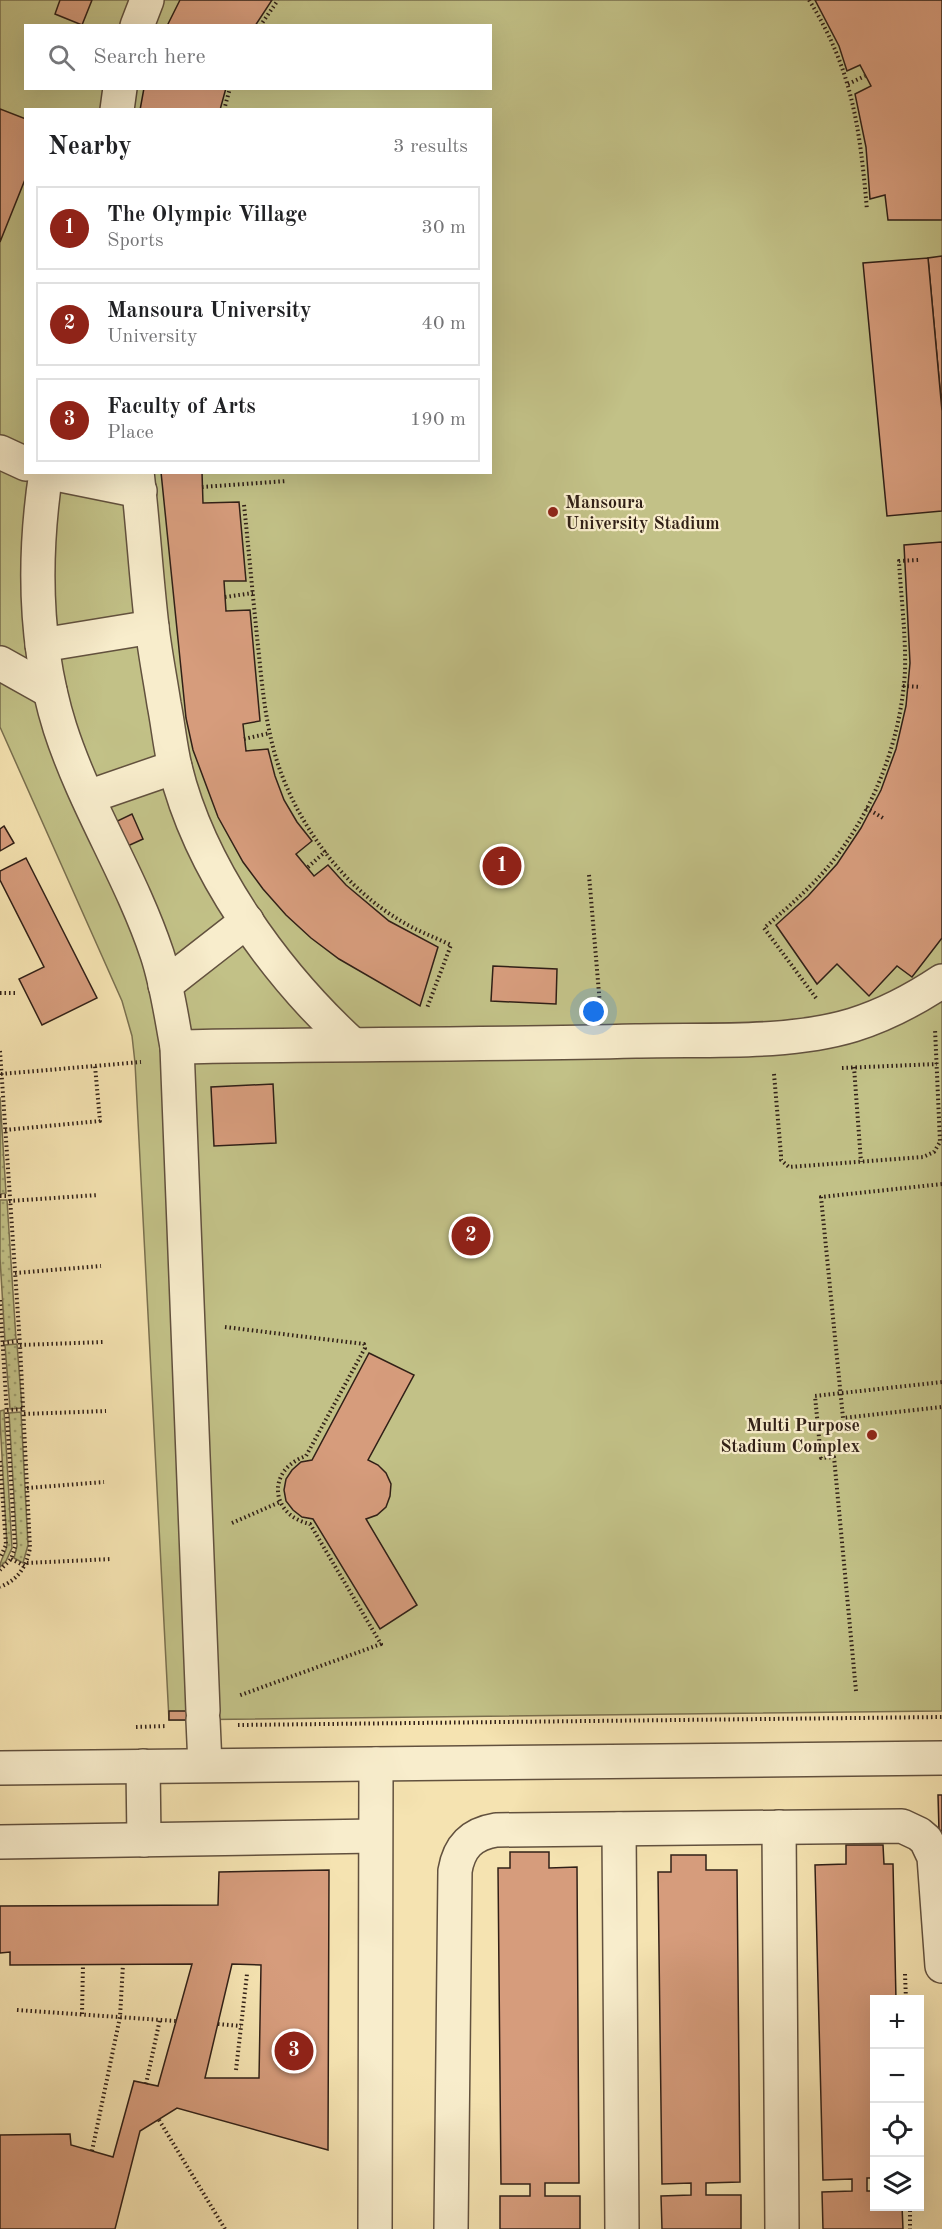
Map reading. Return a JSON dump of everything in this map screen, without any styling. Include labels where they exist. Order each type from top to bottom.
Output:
[{"type":"street","points":[[139,24],[147,0]]},
{"type":"street","points":[[117,108],[120,90]]},
{"type":"street","points":[[0,452],[24,463]]},
{"type":"street","points":[[46,474],[37,559],[37,603],[50,691],[66,745],[157,953],[178,1053],[205,1765]]},
{"type":"street","points":[[56,474],[139,482],[152,627],[175,767],[204,843],[247,921],[294,985],[352,1044]]},
{"type":"street","points":[[42,645],[152,627]]},
{"type":"street","points":[[0,663],[50,691]]},
{"type":"street","points":[[88,797],[175,767]]},
{"type":"street","points":[[165,985],[247,921]]},
{"type":"street","points":[[178,1053],[352,1044],[772,1038],[852,1025],[880,1015],[937,984]]},
{"type":"street","points":[[0,1768],[942,1758]]},
{"type":"street","points":[[375,2229],[376,1764]]},
{"type":"street","points":[[154,1766],[154,1840]]},
{"type":"street","points":[[451,2229],[455,1871],[457,1859],[463,1847],[483,1832],[496,1830],[902,1826],[919,1834],[931,1848],[934,1857],[942,1966]]},
{"type":"street","points":[[779,1827],[782,2229]]},
{"type":"street","points":[[619,1829],[622,2229]]},
{"type":"street","points":[[0,1842],[375,1836]]},
{"type":"path","points":[[261,24],[278,0]]},
{"type":"path","points":[[809,0],[829,36],[848,84],[861,142],[867,210]]},
{"type":"path","points":[[848,84],[866,76]]},
{"type":"path","points":[[225,108],[229,90]]},
{"type":"path","points":[[202,487],[287,481]]},
{"type":"path","points":[[244,505],[266,717],[286,784],[310,830],[360,890],[401,921],[451,945],[434,990]]},
{"type":"path","points":[[813,994],[764,928],[829,866],[849,838],[876,789],[891,749],[901,707],[904,649],[900,561],[919,560]]},
{"type":"path","points":[[225,597],[253,593]]},
{"type":"path","points":[[903,686],[921,687]]},
{"type":"path","points":[[244,739],[270,733]]},
{"type":"path","points":[[866,808],[883,818]]},
{"type":"path","points":[[308,867],[326,851]]},
{"type":"path","points":[[589,875],[603,1042]]},
{"type":"path","points":[[772,1038],[782,1160],[785,1164],[794,1168],[923,1157],[938,1148],[940,1137],[937,984]]},
{"type":"path","points":[[0,993],[16,993]]},
{"type":"path","points":[[852,1025],[861,1162]]},
{"type":"path","points":[[0,1051],[20,1343],[30,1548],[26,1565],[11,1582],[0,1587]]},
{"type":"path","points":[[1,1074],[94,1066],[178,1053]]},
{"type":"path","points":[[831,1068],[937,1064]]},
{"type":"path","points":[[5,1130],[100,1121],[94,1066]]},
{"type":"path","points":[[942,1184],[821,1197],[843,1418],[942,1407]]},
{"type":"path","points":[[0,1196],[9,1198],[98,1195]]},
{"type":"path","points":[[15,1273],[101,1266]]},
{"type":"path","points":[[0,1300],[15,1547],[11,1559],[0,1569]]},
{"type":"path","points":[[203,1714],[213,1702],[234,1697],[381,1644],[310,1524],[292,1518],[280,1502],[278,1493],[282,1473],[288,1465],[306,1456],[365,1346],[362,1342],[219,1327]]},
{"type":"path","points":[[3,1343],[104,1342]]},
{"type":"path","points":[[856,1691],[834,1457],[821,1458],[815,1396],[942,1382]]},
{"type":"path","points":[[0,1409],[24,1412],[106,1412]]},
{"type":"path","points":[[0,1461],[6,1545],[0,1558]]},
{"type":"path","points":[[27,1488],[104,1482]]},
{"type":"path","points":[[196,1539],[280,1502]]},
{"type":"path","points":[[11,1559],[26,1565],[112,1559]]},
{"type":"path","points":[[131,1727],[203,1714],[942,1717]]},
{"type":"path","points":[[82,2014],[83,1964]]},
{"type":"path","points":[[92,2151],[120,2017],[123,1964]]},
{"type":"path","points":[[236,2070],[247,1974]]},
{"type":"path","points":[[17,2010],[176,2021]]},
{"type":"path","points":[[146,2084],[160,2019]]},
{"type":"path","points":[[218,2024],[241,2026]]},
{"type":"path","points":[[159,2120],[225,2229]]},
{"type":"path","points":[[910,2211],[910,2229]]},
{"type":"shaded area","points":[[0,0],[942,0],[942,1711],[169,1720],[135,1063],[132,1036],[122,1001],[0,727]]},
{"type":"shaded area","points":[[0,1097],[6,1193],[0,1194]]},
{"type":"shaded area","points":[[0,1200],[7,1200],[16,1339],[5,1341],[0,1258]]},
{"type":"shaded area","points":[[17,1344],[22,1408],[10,1409],[5,1345]]},
{"type":"shaded area","points":[[4,1410],[12,1548],[6,1561],[0,1567],[7,1545],[0,1421],[0,1411]]},
{"type":"shaded area","points":[[21,1412],[28,1545],[23,1563],[14,1558],[17,1546],[9,1413]]},
{"type":"building","points":[[60,0],[92,0],[82,24],[55,14]]},
{"type":"building","points":[[180,0],[272,0],[256,24],[168,24]]},
{"type":"building","points":[[815,0],[942,0],[942,220],[888,220],[885,195],[870,199],[866,147],[855,94],[871,86],[860,65],[847,71],[839,46]]},
{"type":"building","points":[[144,90],[225,90],[221,108],[140,108]]},
{"type":"building","points":[[0,109],[24,118],[24,182],[0,242]]},
{"type":"building","points":[[942,256],[942,411],[928,258]]},
{"type":"building","points":[[928,258],[942,411],[942,511],[887,516],[863,263]]},
{"type":"building","points":[[161,474],[202,474],[203,503],[239,502],[246,581],[224,581],[226,611],[250,610],[260,721],[243,724],[246,751],[268,749],[284,800],[312,841],[296,854],[314,876],[328,865],[346,885],[389,921],[438,947],[420,1006],[339,959],[286,915],[263,889],[243,862],[218,817],[193,750],[186,718]]},
{"type":"building","points":[[942,542],[942,938],[912,977],[897,966],[869,996],[837,964],[817,984],[776,925],[808,896],[837,864],[861,828],[881,790],[896,749],[906,706],[910,663],[904,545]]},
{"type":"building","points":[[132,814],[143,839],[121,849],[111,824]]},
{"type":"building","points":[[4,826],[14,843],[0,851],[0,829]]},
{"type":"building","points":[[26,858],[97,998],[42,1025],[19,979],[44,967],[0,880],[0,871]]},
{"type":"building","points":[[493,966],[557,969],[556,1004],[491,1001]]},
{"type":"building","points":[[273,1084],[276,1143],[214,1146],[211,1087]]},
{"type":"building","points":[[369,1353],[414,1375],[368,1460],[378,1465],[386,1473],[391,1484],[386,1507],[377,1515],[366,1519],[417,1605],[380,1629],[313,1519],[302,1517],[293,1510],[286,1501],[284,1490],[286,1479],[292,1470],[301,1462],[312,1460]]},
{"type":"building","points":[[169,1711],[213,1711],[214,1720],[169,1720]]},
{"type":"building","points":[[938,1795],[942,1795],[942,1831],[939,1831]]},
{"type":"building","points":[[846,1845],[883,1845],[884,1864],[893,1864],[896,1995],[870,1995],[870,2178],[867,2178],[867,2191],[870,2191],[870,2211],[902,2211],[903,2229],[823,2229],[822,2192],[852,2191],[852,2179],[823,2180],[815,1865],[846,1864]]},
{"type":"building","points":[[510,1852],[549,1852],[549,1868],[577,1867],[579,2183],[545,2183],[545,2196],[580,2196],[580,2229],[500,2229],[500,2196],[530,2196],[530,2184],[501,2184],[498,1868],[510,1868]]},
{"type":"building","points":[[671,1855],[706,1855],[706,1870],[737,1870],[740,2182],[706,2183],[706,2195],[741,2195],[741,2229],[662,2229],[661,2196],[691,2195],[691,2183],[662,2184],[658,1872],[671,1872]]},
{"type":"building","points":[[329,1870],[328,2150],[177,2108],[140,2131],[115,2229],[0,2229],[0,2135],[70,2134],[71,2145],[113,2157],[134,2081],[158,2086],[192,1964],[10,1965],[10,1952],[0,1953],[0,1906],[218,1905],[219,1872]],"holes":[[[232,1964],[261,1965],[259,2078],[205,2078]]]},
{"type":"place","name":"Mansoura University Stadium","points":[[553,512]]},
{"type":"place","name":"The Olympic Village","points":[[502,866]]},
{"type":"place","name":"Mansoura University","points":[[471,1236]]},
{"type":"place","name":"Multi Purpose Stadium Complex","points":[[872,1435]]},
{"type":"place","name":"Faculty of Arts","points":[[294,2051]]}]
